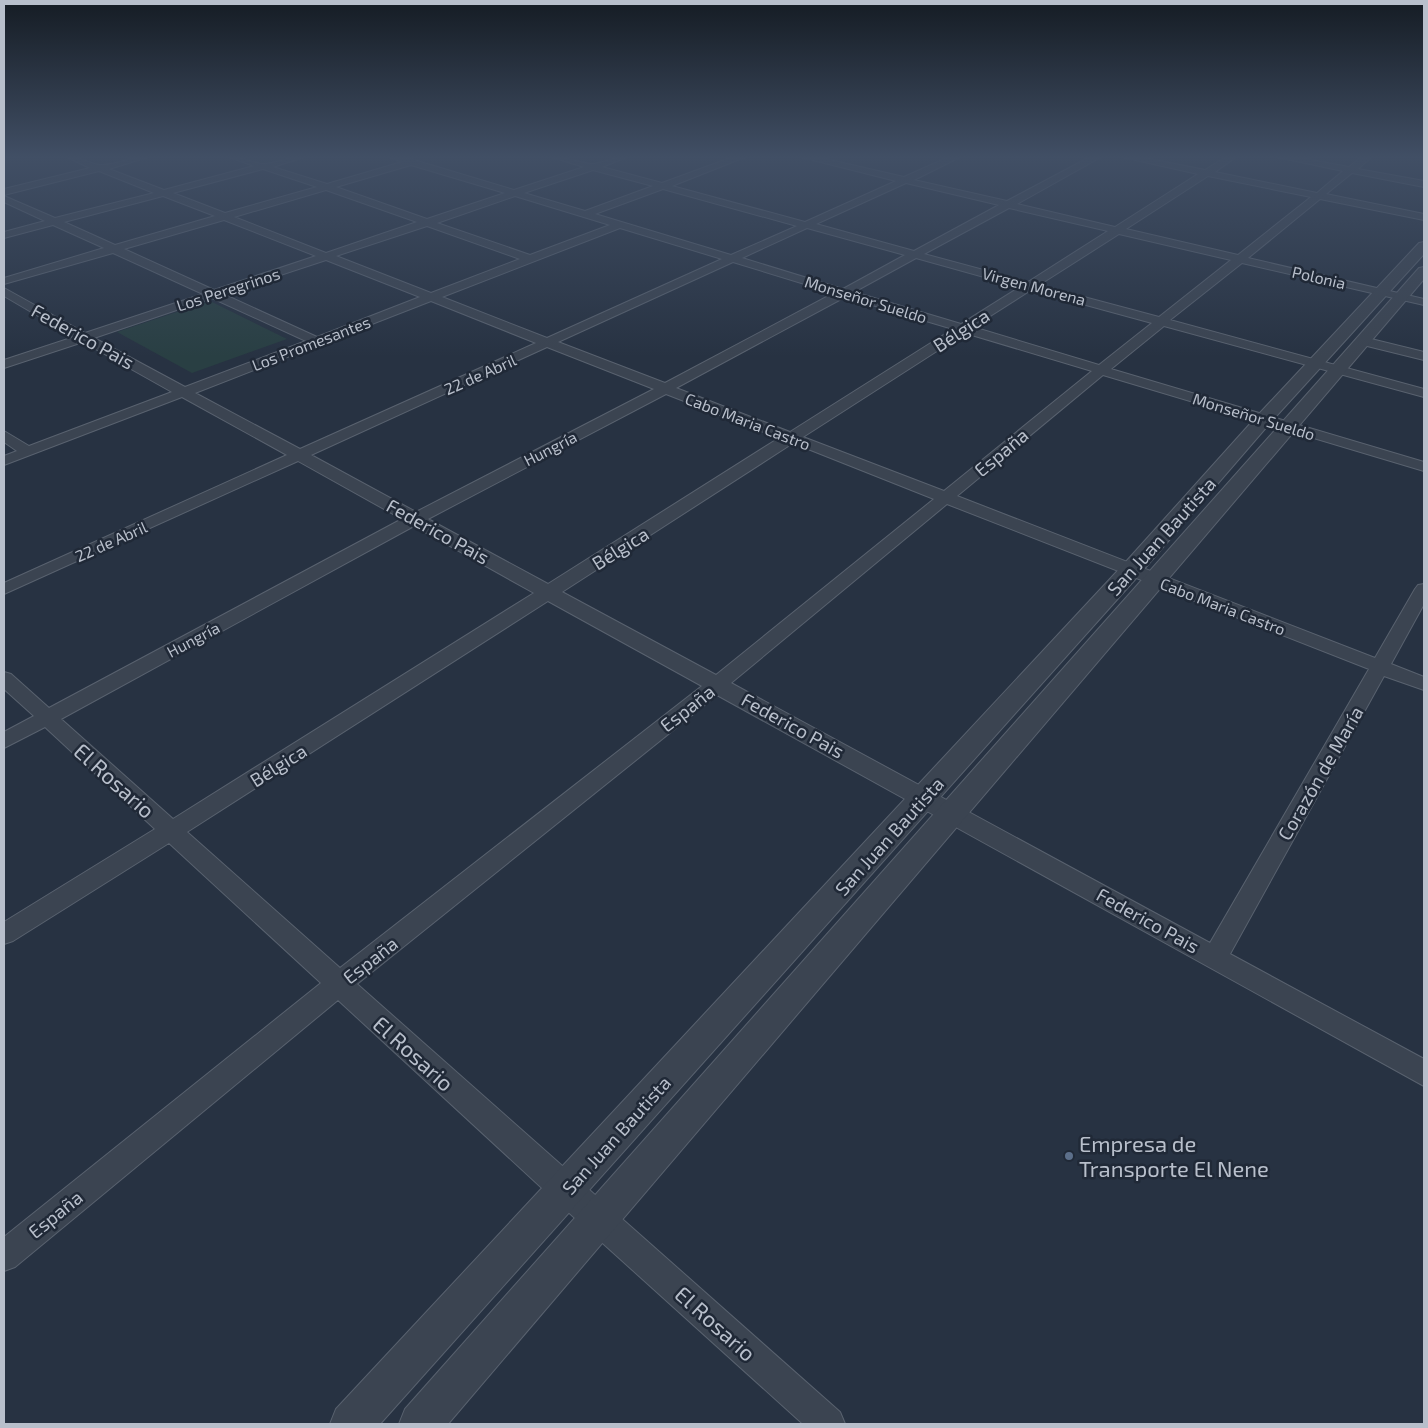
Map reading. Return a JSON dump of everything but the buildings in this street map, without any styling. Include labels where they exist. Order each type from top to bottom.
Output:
[{"type":"street","points":[[4,235],[48,224]]},
{"type":"street","points":[[58,224],[316,341]]},
{"type":"street","points":[[4,281],[202,224]]},
{"type":"street","name":"Cabo Maria Castro","points":[[242,224],[551,342],[1424,684]]},
{"type":"street","name":"Los Peregrinos","points":[[4,364],[426,224]]},
{"type":"street","points":[[430,224],[530,259]]},
{"type":"street","name":"Monseñor Sueldo","points":[[614,224],[1424,467]]},
{"type":"street","name":"Virgen Morena","points":[[802,224],[1424,393]]},
{"type":"street","name":"22 de Abril","points":[[4,589],[810,224]]},
{"type":"street","name":"Hungría","points":[[4,740],[972,224]]},
{"type":"street","name":"Polonia","points":[[1089,224],[1424,302]]},
{"type":"street","name":"Bélgica","points":[[4,934],[264,773],[1127,224]]},
{"type":"street","name":"España","points":[[4,1256],[339,984],[718,684],[1101,370],[1284,224]]},
{"type":"street","name":"Los Promesantes","points":[[4,461],[619,225]]},
{"type":"street","name":"San Juan Bautista","points":[[1327,366],[1363,341],[1391,294],[1424,246]]},
{"type":"street","name":"San Juan Bautista","points":[[420,1424],[952,812],[1144,575],[1276,423],[1391,294],[1424,271]]},
{"type":"street","name":"Federico Pais","points":[[4,291],[83,337],[1424,1072]]},
{"type":"street","points":[[1363,341],[1424,356]]},
{"type":"street","points":[[4,435],[28,452]]},
{"type":"street","name":"San Juan Bautista","points":[[351,1424],[924,797],[1144,575]]},
{"type":"street","name":"Corazón de María","points":[[1215,957],[1424,589]]},
{"type":"street","name":"El Rosario","points":[[4,678],[566,1190],[828,1424]]},
{"type":"green space","points":[[210,301],[287,339],[192,373],[117,332]]},
{"type":"place","name":"Empresa de Transporte El Nene","points":[[1069,1156]]}]
